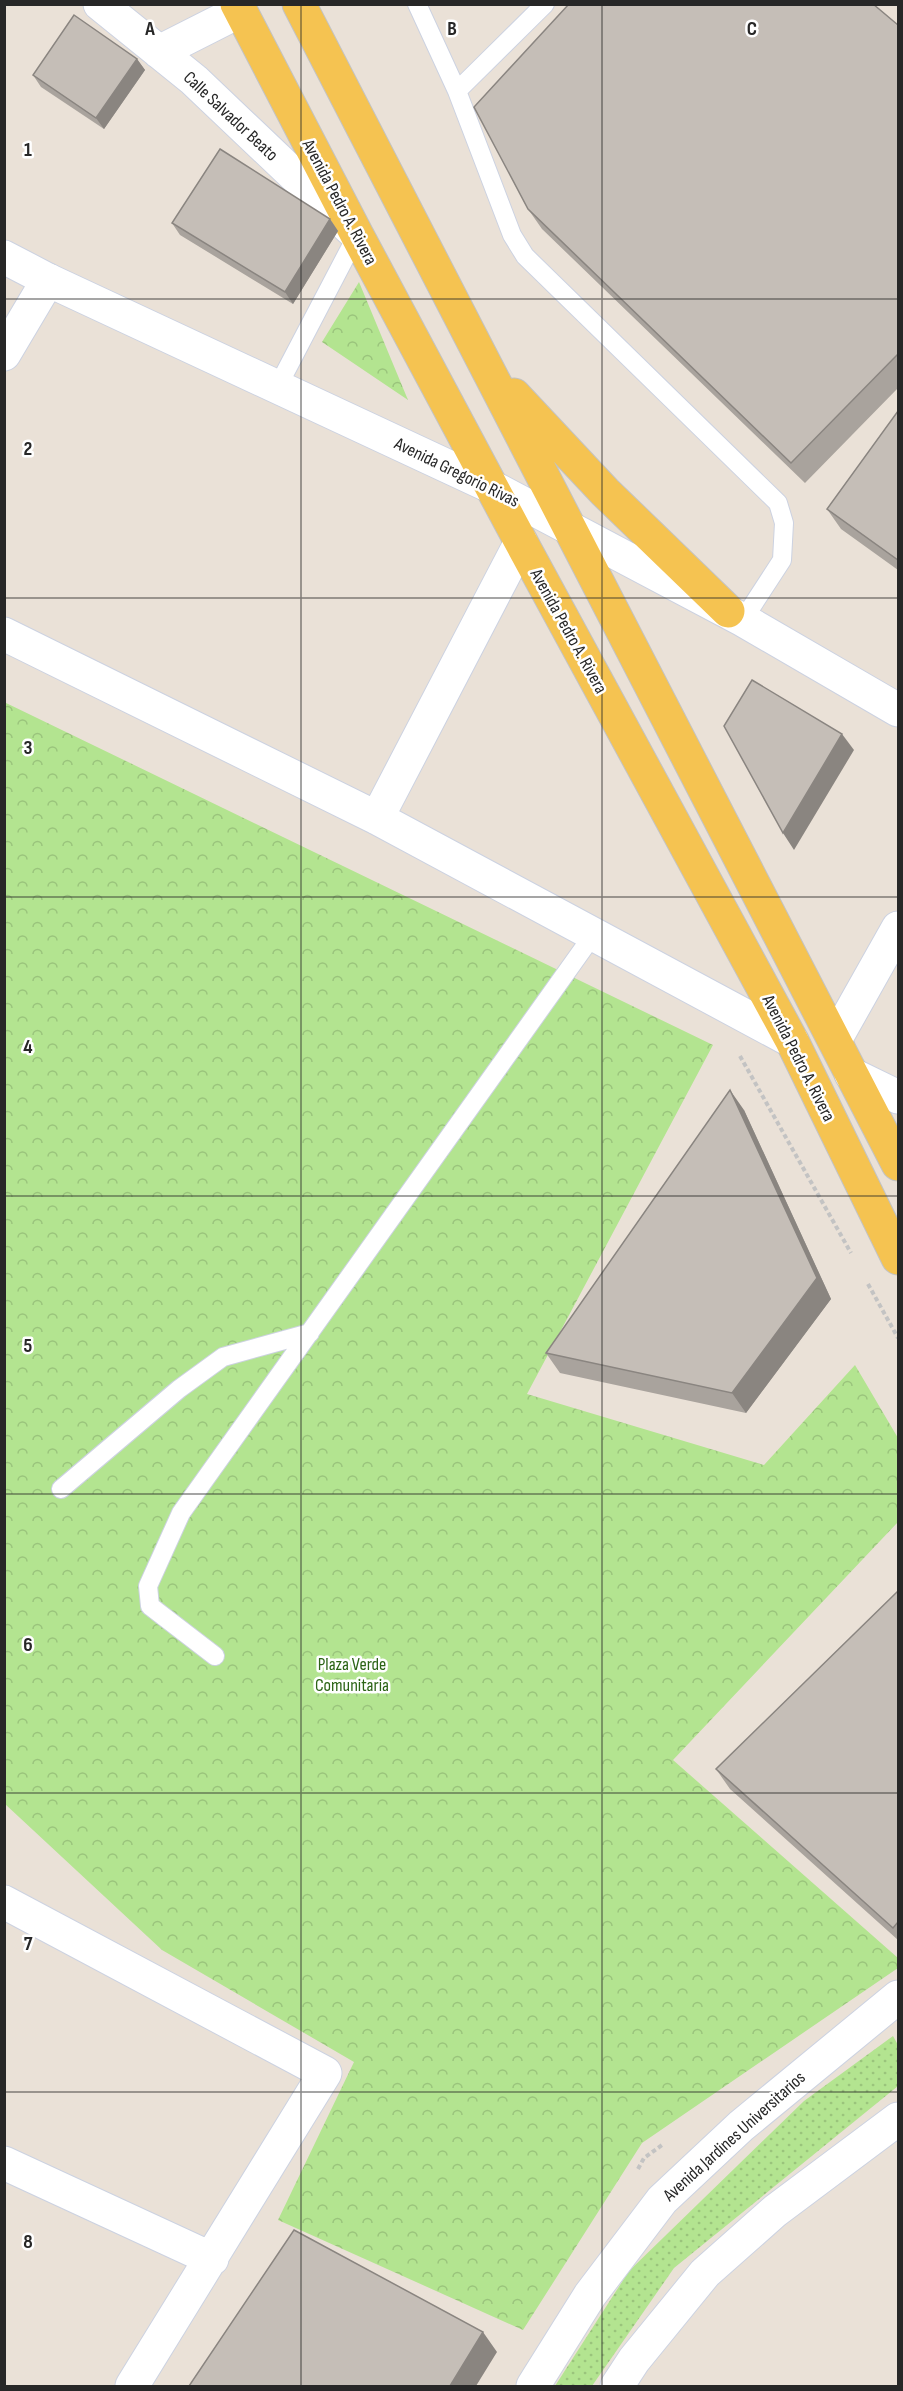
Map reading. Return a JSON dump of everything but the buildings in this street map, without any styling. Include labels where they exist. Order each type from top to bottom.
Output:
[{"type":"main road","points":[[299,4],[898,1164]]},
{"type":"main road","name":"Avenida Pedro A. Rivera","points":[[239,8],[521,542],[792,1041],[898,1258]]},
{"type":"main road","points":[[486,366],[605,492],[736,615]]},
{"type":"street","name":"Calle Salvador Beato","points":[[100,4],[194,80],[357,235]]},
{"type":"street","points":[[159,52],[239,8]]},
{"type":"street","name":"Avenida Gregorio Rivas","points":[[4,257],[48,280],[492,487],[736,615],[898,710]]},
{"type":"street","points":[[4,354],[48,280]]},
{"type":"street","points":[[377,818],[521,542]]},
{"type":"street","points":[[4,634],[377,818],[792,1041]]},
{"type":"street","points":[[835,1040],[898,928]]},
{"type":"street","points":[[851,1074],[898,1097]]},
{"type":"street","points":[[4,1902],[325,2073],[132,2386]]},
{"type":"street","name":"Avenida Jardines Universitarios","points":[[533,2386],[590,2295],[662,2200],[741,2126],[898,1997]]},
{"type":"street","points":[[616,2386],[634,2360],[705,2273],[775,2211],[898,2119]]},
{"type":"street","points":[[4,2163],[212,2259]]},
{"type":"lane","points":[[417,4],[457,91],[512,235],[525,256],[778,503],[784,523],[782,560],[736,615]]},
{"type":"lane","points":[[457,91],[545,4]]},
{"type":"lane","points":[[278,386],[357,235]]},
{"type":"lane","points":[[215,1656],[150,1606],[148,1586],[181,1514],[593,935]]},
{"type":"lane","points":[[61,1489],[178,1389],[223,1357],[310,1332]]},
{"type":"path","points":[[734,1046],[851,1254]]},
{"type":"path","points":[[863,1275],[898,1338]]},
{"type":"green space","points":[[359,282],[408,400],[322,342]]},
{"type":"green space","name":"Plaza Verde Comunitaria","points":[[4,702],[713,1045],[527,1394],[764,1465],[855,1365],[898,1438],[898,1522],[673,1760],[898,1958],[898,1968],[642,2143],[523,2330],[278,2220],[354,2062],[162,1950],[5,1804]]},
{"type":"green space","points":[[893,2036],[898,2045],[898,2086],[674,2268],[592,2386],[555,2386],[629,2271],[804,2101]]}]
